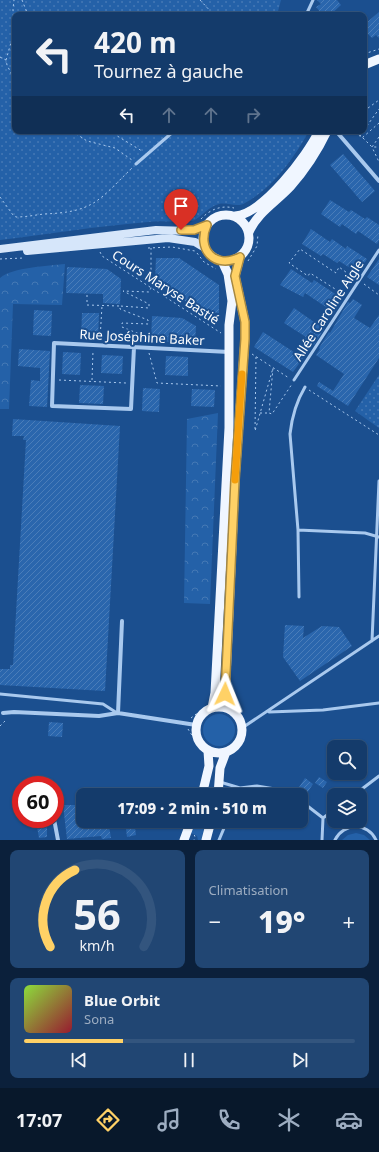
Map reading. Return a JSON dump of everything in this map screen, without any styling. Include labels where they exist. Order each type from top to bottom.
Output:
[{"type":"main road","points":[[367,58],[379,53]]},
{"type":"main road","points":[[367,64],[379,59]]},
{"type":"main road","points":[[213,706],[215,693],[229,428],[229,352],[232,293],[228,274],[205,248],[203,240],[204,232],[211,220],[222,215],[236,212],[249,212],[283,181],[302,160],[317,134]]},
{"type":"main road","points":[[220,788],[221,766],[230,752],[237,745],[242,734],[243,727],[238,718],[227,706],[225,700],[231,562],[245,339],[245,322],[235,276],[247,249],[255,220],[275,202],[301,174],[317,151],[326,134]]},
{"type":"main road","points":[[236,212],[244,223],[253,231]]},
{"type":"main road","points":[[0,249],[156,230],[190,231],[207,225]]},
{"type":"main road","points":[[0,253],[168,238],[195,242],[205,248]]},
{"type":"main road","points":[[221,266],[234,260],[243,260]]},
{"type":"main road","points":[[204,788],[209,766],[205,751],[197,738],[192,724],[200,715],[213,706],[227,706]]},
{"type":"main road","points":[[205,751],[216,753],[230,752]]},
{"type":"main road","points":[[184,840],[189,828]]},
{"type":"main road","points":[[206,840],[209,828]]},
{"type":"street","points":[[339,134],[379,181]]},
{"type":"street","name":"Rue Joséphine Baker","points":[[53,379],[54,342],[229,352]]},
{"type":"street","points":[[53,379],[52,406],[131,410],[134,347]]},
{"type":"street","points":[[118,713],[122,621]]},
{"type":"street","points":[[2,712],[99,716],[118,713],[192,724]]},
{"type":"street","points":[[56,828],[58,840]]},
{"type":"lane","points":[[307,12],[313,0]]},
{"type":"lane","points":[[136,164],[170,134]]},
{"type":"lane","name":"Allée Caroline Aigle","points":[[294,380],[379,250]]},
{"type":"lane","points":[[298,597],[298,530],[290,434],[292,418],[299,397],[305,387]]},
{"type":"lane","points":[[372,641],[378,536],[379,482]]},
{"type":"lane","points":[[298,530],[364,533],[378,536]]},
{"type":"lane","points":[[243,727],[269,712],[379,636]]},
{"type":"lane","points":[[0,694],[103,704],[118,713]]},
{"type":"lane","points":[[269,712],[323,710],[379,703]]},
{"type":"lane","points":[[363,788],[379,776]]},
{"type":"lane","points":[[220,782],[240,788],[258,786],[269,788]]},
{"type":"lane","points":[[308,806],[323,818]]},
{"type":"lane","points":[[323,818],[327,815]]},
{"type":"lane","points":[[322,840],[323,818]]},
{"type":"lane","points":[[335,840],[342,831],[356,826],[363,828],[375,838],[379,833]]},
{"type":"lane","points":[[219,840],[224,828]]},
{"type":"path","points":[[13,12],[14,0]]},
{"type":"path","points":[[22,0],[27,12]]},
{"type":"path","points":[[200,0],[211,12]]},
{"type":"path","points":[[12,39],[6,60],[12,75]]},
{"type":"path","points":[[367,53],[379,49]]},
{"type":"path","points":[[0,57],[6,60]]},
{"type":"path","points":[[367,109],[379,100]]},
{"type":"path","points":[[367,127],[379,109]]},
{"type":"path","points":[[367,134],[379,123]]},
{"type":"path","points":[[0,197],[16,217],[66,213],[84,209],[96,203],[136,164],[115,148],[86,141],[76,134]]},
{"type":"path","points":[[114,134],[147,154]]},
{"type":"path","points":[[356,134],[372,147],[379,162]]},
{"type":"path","points":[[362,138],[367,134]]},
{"type":"path","points":[[372,147],[379,137]]},
{"type":"path","points":[[372,147],[379,148]]},
{"type":"path","points":[[198,223],[214,209],[227,207],[236,212]]},
{"type":"path","points":[[243,260],[253,255],[257,246],[253,231]]},
{"type":"path","name":"Cours Maryse Bastié","points":[[98,244],[102,256],[221,334]]},
{"type":"path","points":[[87,295],[87,305],[149,308],[149,304],[123,291],[148,292],[151,288],[151,248]]},
{"type":"path","points":[[188,249],[196,252],[207,264],[221,266]]},
{"type":"path","points":[[349,298],[310,273],[308,276],[289,263],[300,249],[336,273],[339,267],[379,295]]},
{"type":"path","points":[[99,345],[102,306]]},
{"type":"path","points":[[120,306],[120,309],[148,320],[148,324],[122,323],[122,327],[147,337],[148,348],[157,383],[223,386]]},
{"type":"path","points":[[92,381],[93,345]]},
{"type":"path","points":[[249,352],[272,368],[294,380],[272,414],[260,413]]},
{"type":"path","points":[[256,357],[255,431],[272,368]]},
{"type":"path","points":[[269,413],[272,368]]},
{"type":"path","points":[[53,379],[132,383]]},
{"type":"path","points":[[305,387],[379,435]]},
{"type":"path","points":[[205,751],[192,724],[213,706]]},
{"type":"path","points":[[227,706],[238,712],[243,727],[242,742],[230,752]]},
{"type":"green space","points":[[0,0],[281,0],[278,12],[12,12],[12,134],[307,134],[290,162],[274,181],[255,197],[242,204],[219,204],[211,208],[197,219],[191,221],[153,221],[0,240]]},
{"type":"green space","points":[[65,264],[62,305],[13,304],[9,409],[0,409],[0,278],[13,271],[22,269]]},
{"type":"green space","points":[[379,375],[379,428],[355,411]]},
{"type":"green space","points":[[218,413],[210,604],[184,603],[187,419]]},
{"type":"green space","points":[[219,714],[225,715],[232,721],[235,730],[234,736],[228,743],[219,746],[213,745],[206,739],[203,730],[204,724],[210,717]]},
{"type":"green space","points":[[193,828],[204,828],[201,840],[198,840],[197,836],[191,833]]},
{"type":"green space","points":[[356,833],[364,835],[370,840],[342,840],[348,835]]},
{"type":"building","points":[[317,0],[337,0],[341,5],[333,12],[320,12],[316,7],[321,4]]},
{"type":"building","points":[[379,12],[379,38],[376,35],[372,38],[367,33],[367,22]]},
{"type":"building","points":[[343,154],[375,191],[362,202],[330,165]]},
{"type":"building","points":[[330,200],[349,212],[351,210],[365,219],[367,217],[379,225],[379,240],[377,244],[358,231],[356,234],[342,224],[340,227],[321,214]]},
{"type":"building","points":[[311,229],[330,242],[332,239],[346,249],[347,246],[367,259],[358,273],[339,261],[337,263],[323,254],[321,256],[302,244]]},
{"type":"building","points":[[156,258],[179,258],[219,285],[219,313],[201,312],[155,281]]},
{"type":"building","points":[[379,259],[379,285],[367,277]]},
{"type":"building","points":[[67,267],[107,269],[121,279],[120,304],[103,303],[103,294],[66,293]]},
{"type":"building","points":[[291,269],[312,283],[314,280],[343,299],[333,314],[324,309],[326,307],[305,293],[303,297],[280,285]]},
{"type":"building","points":[[353,299],[362,305],[354,318],[370,328],[379,315],[379,358],[348,406],[317,386],[319,382],[333,391],[344,374],[316,355],[348,302],[350,303]]},
{"type":"building","points":[[294,308],[324,329],[314,345],[305,339],[306,337],[284,323]]},
{"type":"building","points":[[34,310],[52,311],[51,336],[33,335]]},
{"type":"building","points":[[82,313],[99,313],[98,340],[81,339]]},
{"type":"building","points":[[152,316],[182,318],[196,326],[195,343],[151,341]]},
{"type":"building","points":[[263,332],[303,358],[293,372],[254,347]]},
{"type":"building","points":[[19,349],[50,351],[47,407],[29,406],[31,380],[40,381],[40,368],[18,366]]},
{"type":"building","points":[[63,352],[81,353],[80,375],[62,374]]},
{"type":"building","points":[[102,355],[123,356],[122,374],[101,373]]},
{"type":"building","points":[[166,356],[188,357],[188,376],[165,375]]},
{"type":"building","points":[[80,385],[104,386],[103,404],[79,403]]},
{"type":"building","points":[[143,388],[160,389],[159,412],[142,411]]},
{"type":"building","points":[[192,389],[215,390],[214,407],[191,406]]},
{"type":"building","points":[[13,419],[120,426],[105,691],[0,685],[0,669],[10,669],[10,665],[13,665],[26,440],[23,440],[24,436],[12,436]]},
{"type":"building","points":[[285,625],[304,626],[303,638],[322,626],[339,627],[352,646],[300,681],[283,657]]},
{"type":"building","points":[[49,722],[63,723],[62,737],[48,736]]},
{"type":"building","points":[[319,777],[327,782],[323,788],[315,783]]},
{"type":"building","points":[[305,778],[313,784],[308,792],[308,788],[299,788]]},
{"type":"building","points":[[64,805],[76,805],[76,828],[109,828],[111,838],[102,839],[101,836],[67,839]]},
{"type":"building","points":[[37,828],[47,828],[47,837],[39,838]]},
{"type":"building","points":[[126,828],[135,828],[136,835],[127,837]]},
{"type":"slow traffic","points":[[235,480],[242,374]]},
{"type":"route","points":[[181,230],[190,231],[207,225],[203,240],[205,248],[210,255],[218,260],[228,262],[240,257],[235,276],[245,322],[245,339],[235,480],[225,694]]}]
